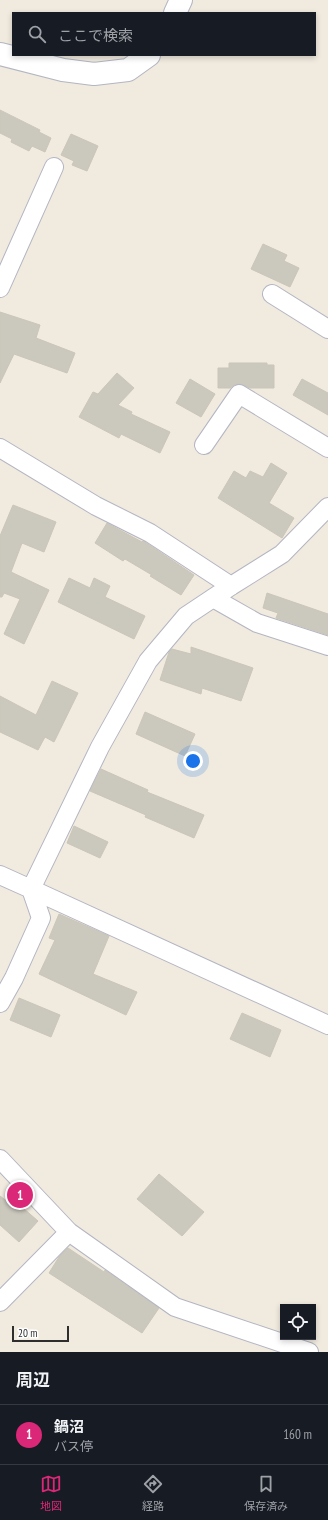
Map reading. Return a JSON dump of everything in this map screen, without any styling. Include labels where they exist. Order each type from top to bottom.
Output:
[{"type":"street","points":[[175,12],[181,0]]},
{"type":"street","points":[[0,54],[62,70],[94,74],[128,70],[148,56]]},
{"type":"street","points":[[0,288],[54,167]]},
{"type":"street","points":[[272,294],[328,329]]},
{"type":"street","points":[[204,445],[239,394],[328,448]]},
{"type":"street","points":[[0,448],[96,506],[150,533],[231,586]]},
{"type":"street","points":[[0,1003],[14,978],[41,918],[31,889],[100,747],[148,661],[186,616],[282,554],[328,507]]},
{"type":"street","points":[[213,598],[257,623],[328,646]]},
{"type":"street","points":[[0,875],[328,1025]]},
{"type":"street","points":[[0,1159],[69,1232],[175,1307],[309,1352]]},
{"type":"street","points":[[0,1302],[69,1232]]},
{"type":"building","points":[[0,110],[40,130],[39,132],[51,138],[45,152],[32,146],[29,151],[11,142],[12,139],[0,133]]},
{"type":"building","points":[[71,134],[98,146],[87,171],[72,165],[74,161],[61,155]]},
{"type":"building","points":[[263,244],[287,255],[284,261],[299,268],[290,287],[251,269]]},
{"type":"building","points":[[0,312],[40,325],[36,338],[75,353],[67,373],[14,354],[0,383]]},
{"type":"building","points":[[229,363],[267,363],[267,365],[274,365],[274,388],[250,388],[239,384],[230,388],[218,388],[218,368],[229,368]]},
{"type":"building","points":[[117,373],[134,388],[118,405],[132,412],[131,414],[170,432],[160,453],[121,434],[119,438],[79,417],[93,392],[98,394]]},
{"type":"building","points":[[190,379],[215,394],[201,417],[176,403]]},
{"type":"building","points":[[302,379],[328,393],[328,415],[293,395]]},
{"type":"building","points":[[271,463],[287,473],[269,503],[294,518],[282,538],[218,498],[234,471],[246,478],[250,471],[263,477]]},
{"type":"building","points":[[13,505],[56,522],[44,552],[22,543],[11,572],[49,590],[24,644],[4,634],[20,599],[4,593],[2,597],[0,597],[0,536]]},
{"type":"building","points":[[107,523],[142,542],[145,542],[194,575],[181,595],[150,576],[152,575],[125,559],[123,561],[95,543]]},
{"type":"building","points":[[69,578],[90,588],[94,578],[110,586],[105,597],[145,616],[134,639],[58,602]]},
{"type":"building","points":[[267,593],[328,614],[328,635],[276,618],[278,613],[263,608]]},
{"type":"building","points":[[191,647],[253,668],[241,701],[202,688],[201,694],[160,680],[169,652],[172,649],[191,654]]},
{"type":"building","points":[[52,681],[78,693],[54,742],[45,737],[38,750],[0,732],[0,696],[36,715]]},
{"type":"building","points":[[145,712],[195,734],[185,756],[136,734]]},
{"type":"building","points":[[101,769],[148,790],[147,792],[204,815],[194,838],[90,791]]},
{"type":"building","points":[[74,826],[108,842],[100,858],[67,843]]},
{"type":"building","points":[[59,914],[109,936],[93,974],[137,992],[126,1015],[39,974],[55,940],[49,938]]},
{"type":"building","points":[[19,998],[60,1015],[51,1037],[10,1020]]},
{"type":"building","points":[[242,1013],[281,1030],[270,1057],[230,1039]]},
{"type":"building","points":[[159,1174],[204,1212],[182,1236],[137,1199]]},
{"type":"building","points":[[0,1196],[12,1205],[15,1201],[38,1221],[19,1242],[0,1225]]},
{"type":"building","points":[[68,1248],[104,1272],[105,1270],[159,1308],[142,1333],[49,1273],[59,1257]]},
{"type":"place","name":"鍋沼","points":[[20,1195]]}]
